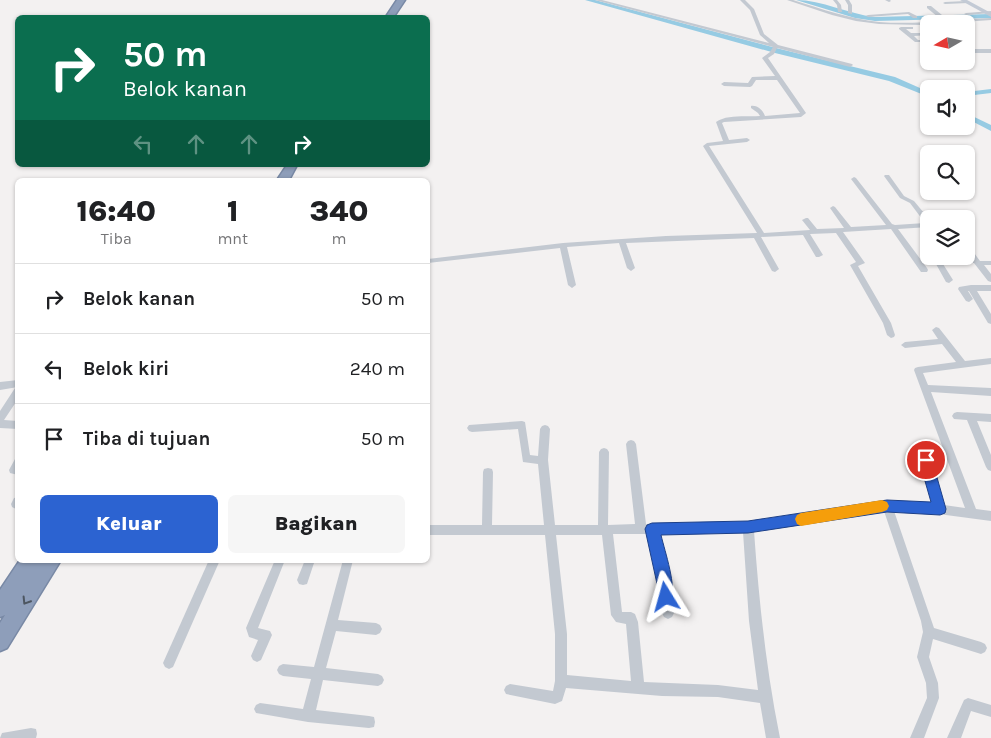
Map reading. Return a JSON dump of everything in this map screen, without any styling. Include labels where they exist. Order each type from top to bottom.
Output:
[{"type":"highway","points":[[391,15],[401,0]]},
{"type":"highway","points":[[399,15],[408,0]]},
{"type":"highway","points":[[283,178],[291,167]]},
{"type":"highway","points":[[293,178],[301,167]]},
{"type":"highway","points":[[0,608],[29,563]]},
{"type":"highway","points":[[0,641],[50,563]]},
{"type":"street","points":[[597,0],[775,48],[850,65]]},
{"type":"street","points":[[742,0],[752,9],[764,36],[775,48]]},
{"type":"street","points":[[789,0],[879,23],[920,19]]},
{"type":"street","points":[[807,0],[839,14],[850,13],[868,16],[920,18]]},
{"type":"street","points":[[835,0],[840,5],[840,23]]},
{"type":"street","points":[[847,0],[850,5],[850,13]]},
{"type":"street","points":[[945,3],[964,1],[989,13]]},
{"type":"street","points":[[929,7],[939,15]]},
{"type":"street","points":[[874,8],[878,16]]},
{"type":"street","points":[[956,15],[989,13]]},
{"type":"street","points":[[975,19],[991,19]]},
{"type":"street","points":[[920,28],[901,28],[917,41],[920,41]]},
{"type":"street","points":[[909,35],[920,34]]},
{"type":"street","points":[[727,142],[721,121],[803,114],[765,58],[775,48]]},
{"type":"street","points":[[975,51],[991,50]]},
{"type":"street","points":[[724,84],[750,85],[754,78],[779,78]]},
{"type":"street","points":[[753,107],[761,112],[763,117]]},
{"type":"street","points":[[747,140],[709,144],[706,146],[759,235],[775,269]]},
{"type":"street","points":[[887,176],[902,197],[912,202],[920,212]]},
{"type":"street","points":[[854,179],[924,270]]},
{"type":"street","points":[[833,208],[848,229]]},
{"type":"street","points":[[806,220],[815,232]]},
{"type":"street","points":[[430,261],[563,245],[806,233],[920,224]]},
{"type":"street","points":[[838,230],[861,262],[854,265],[887,323],[891,335]]},
{"type":"street","points":[[806,233],[819,255]]},
{"type":"street","points":[[622,241],[631,268]]},
{"type":"street","points":[[563,245],[572,285]]},
{"type":"street","points":[[975,259],[991,279]]},
{"type":"street","points":[[949,280],[933,262],[991,263]]},
{"type":"street","points":[[971,288],[991,321]]},
{"type":"street","points":[[969,299],[962,289],[991,288]]},
{"type":"street","points":[[936,330],[963,365]]},
{"type":"street","points":[[905,345],[944,341]]},
{"type":"street","points":[[972,513],[918,370],[991,361]]},
{"type":"street","points":[[0,386],[15,384]]},
{"type":"street","points":[[926,388],[991,392]]},
{"type":"street","points":[[0,419],[15,396]]},
{"type":"street","points":[[957,416],[991,418]]},
{"type":"street","points":[[970,416],[991,467]]},
{"type":"street","points":[[0,424],[15,425]]},
{"type":"street","points":[[472,428],[522,425],[526,459],[543,460]]},
{"type":"street","points":[[510,690],[555,698],[558,697],[561,680],[560,634],[543,460],[545,429]]},
{"type":"street","points":[[631,444],[646,529],[661,565],[668,613]]},
{"type":"street","points":[[604,452],[605,530],[617,615],[620,618],[631,618],[638,688]]},
{"type":"street","points":[[926,460],[940,509]]},
{"type":"street","points":[[487,531],[488,472]]},
{"type":"street","points":[[430,530],[605,530],[748,527],[887,506],[972,513],[990,519]]},
{"type":"street","points":[[887,506],[921,600],[928,632],[922,657],[932,683],[933,698],[917,738]]},
{"type":"street","points":[[748,527],[755,621],[765,697],[773,738]]},
{"type":"street","points":[[169,663],[214,563]]},
{"type":"street","points":[[257,656],[266,634],[253,633],[252,628],[279,563]]},
{"type":"street","points":[[303,580],[309,563]]},
{"type":"street","points":[[308,716],[347,563]]},
{"type":"street","points":[[331,625],[376,629]]},
{"type":"street","points":[[928,632],[982,648]]},
{"type":"street","points":[[283,670],[378,680]]},
{"type":"street","points":[[561,680],[638,688],[718,691],[765,697]]},
{"type":"street","points":[[954,738],[968,704],[991,711]]},
{"type":"street","points":[[260,709],[369,722]]},
{"type":"street","points":[[7,738],[30,734]]},
{"type":"waterway","points":[[588,0],[778,51],[892,79],[920,91]]},
{"type":"waterway","points":[[799,0],[857,17],[875,19],[991,16]]},
{"type":"waterway","points":[[975,93],[991,91]]},
{"type":"waterway","points":[[975,120],[991,128]]},
{"type":"slow traffic","points":[[801,519],[859,508],[882,506]]},
{"type":"route","points":[[666,597],[661,565],[652,529],[748,527],[781,523],[859,508],[887,506],[916,506],[940,509],[926,460]]}]
